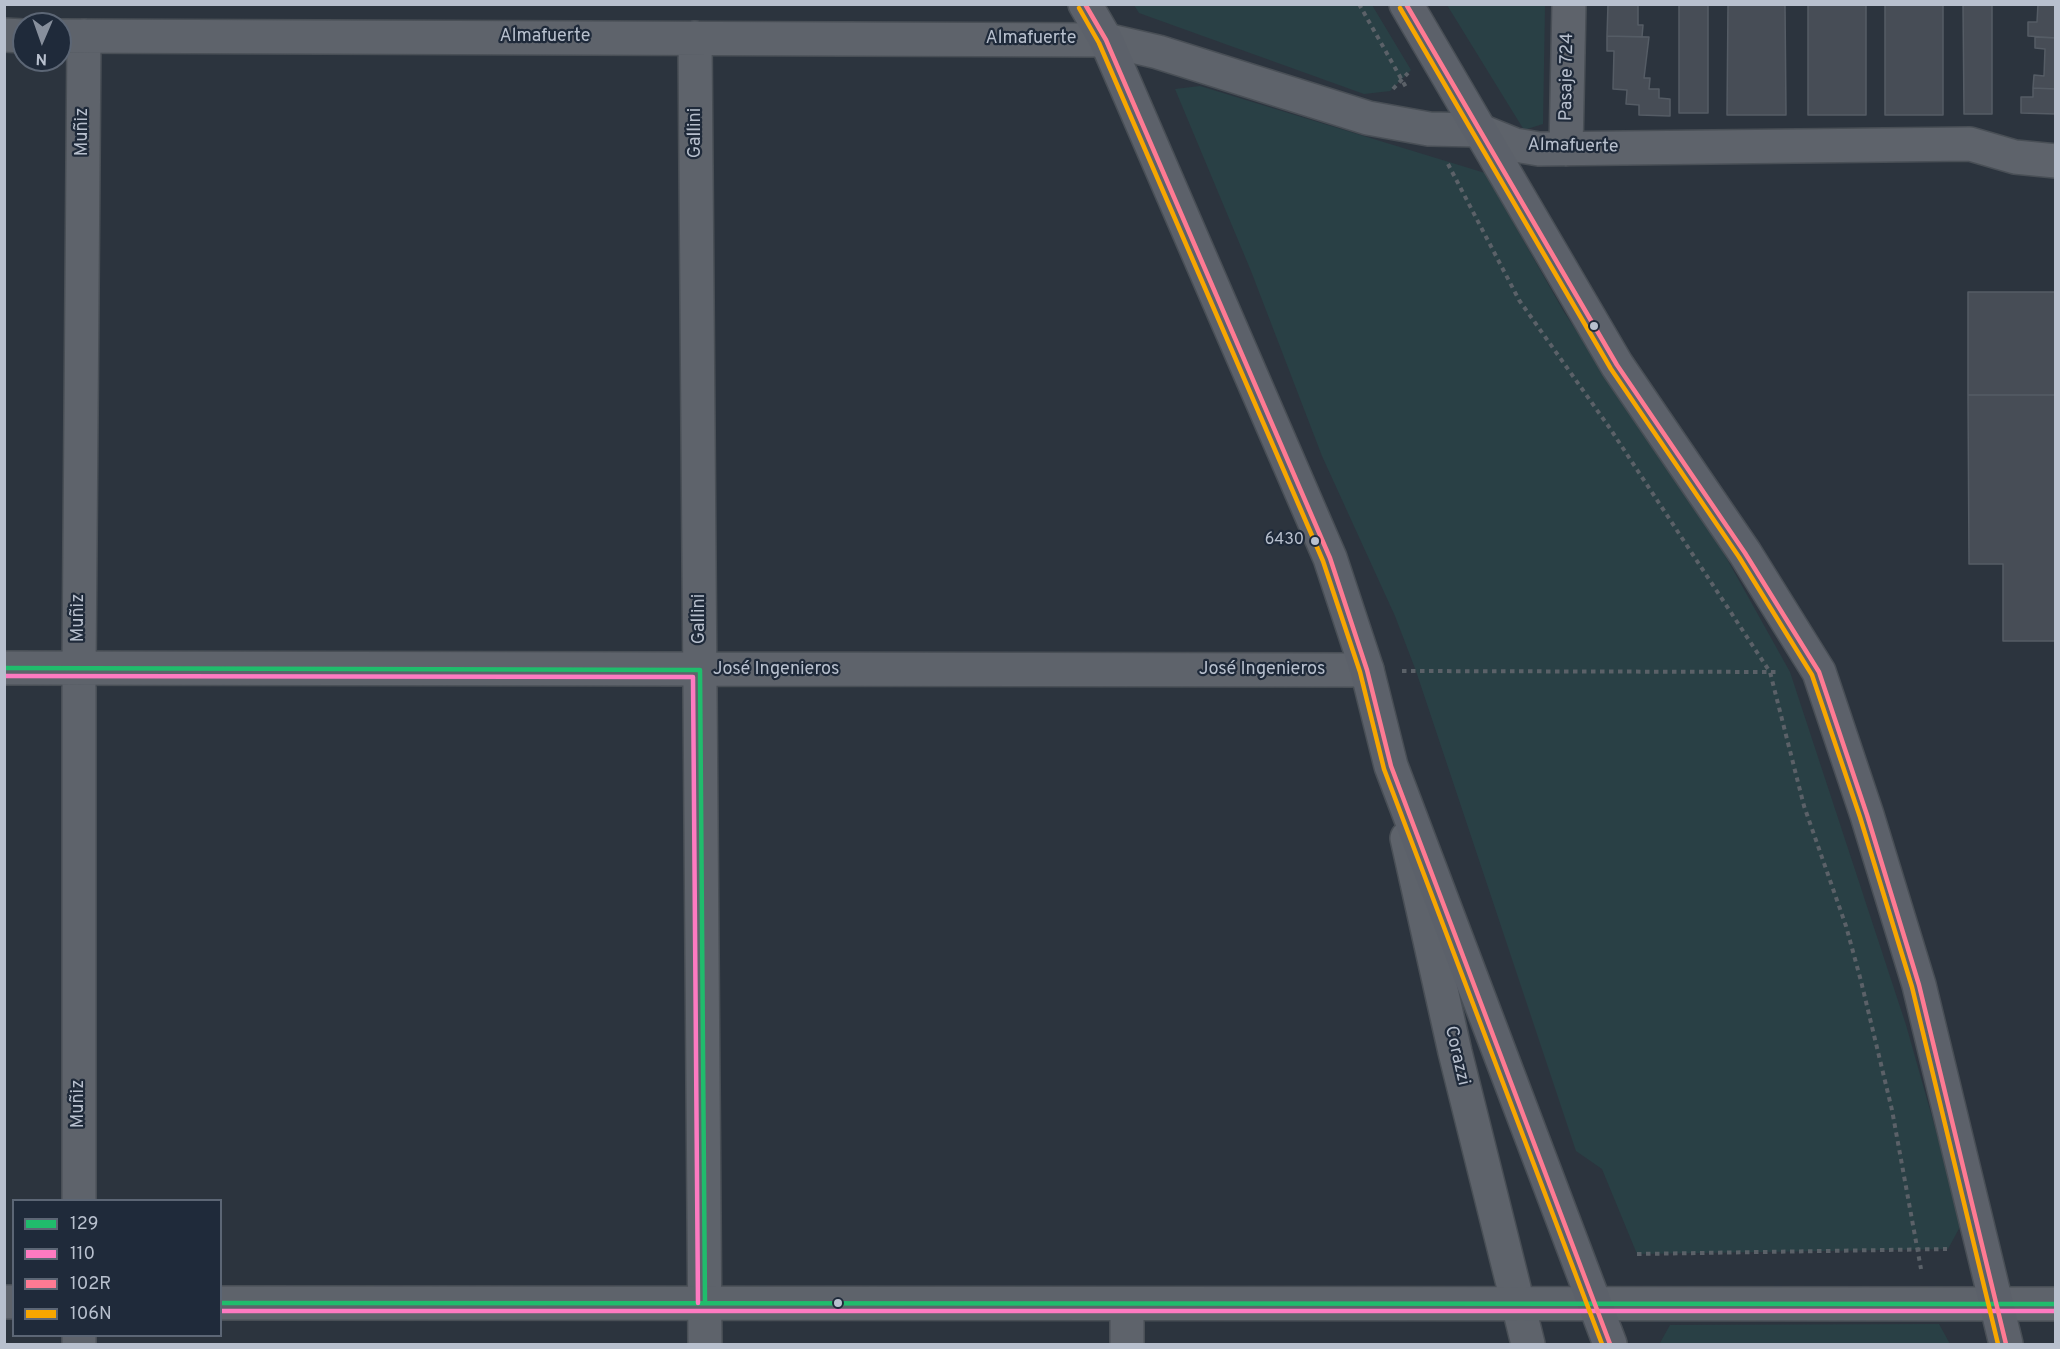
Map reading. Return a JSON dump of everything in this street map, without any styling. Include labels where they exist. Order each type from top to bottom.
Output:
[{"type":"main road","points":[[1084,4],[1106,40],[1330,558],[1367,670],[1391,766],[1610,1344]]},
{"type":"main road","points":[[1406,4],[1617,365],[1745,553],[1818,672],[1867,815],[1919,985],[2006,1344]]},
{"type":"street","name":"Pasaje 724","points":[[1566,149],[1569,4]]},
{"type":"street","name":"Almafuerte","points":[[72,36],[1106,40],[1158,52],[1368,118],[1429,129],[1478,130],[1515,145],[1539,149],[1970,144],[2015,157],[2055,161]]},
{"type":"street","name":"Muñiz","points":[[72,36],[79,668],[79,1199]]},
{"type":"street","name":"Gallini","points":[[695,38],[705,1344]]},
{"type":"street","name":"José Ingenieros","points":[[4,668],[1367,670]]},
{"type":"street","name":"Corazzi","points":[[1391,766],[1455,1052],[1528,1344]]},
{"type":"street","points":[[222,1303],[2055,1304]]},
{"type":"street","points":[[1127,1305],[1127,1344]]},
{"type":"path","points":[[1359,4],[1402,79]]},
{"type":"path","points":[[1446,160],[1519,300],[1609,427],[1770,672],[1804,806],[1846,926],[1862,981],[1892,1110],[1927,1304]]},
{"type":"path","points":[[1367,670],[1818,672]]},
{"type":"path","points":[[1637,1254],[1948,1249]]},
{"type":"green space","points":[[1134,5],[1372,5],[1411,70],[1390,91],[1364,94],[1139,13]]},
{"type":"green space","points":[[1447,5],[1545,5],[1543,124],[1524,130]]},
{"type":"green space","points":[[1200,86],[1485,173],[1564,312],[1722,550],[1790,672],[1906,1025],[1962,1223],[1948,1249],[1637,1254],[1602,1169],[1576,1151],[1416,671],[1395,616],[1322,456],[1251,271],[1175,89]]},
{"type":"green space","points":[[1939,1324],[1950,1344],[1660,1343],[1670,1325]]},
{"type":"building","points":[[1608,4],[1638,4],[1638,25],[1643,25],[1642,37],[1607,36]]},
{"type":"building","points":[[1679,4],[1708,4],[1708,113],[1679,113]]},
{"type":"building","points":[[1728,4],[1785,4],[1786,115],[1727,115]]},
{"type":"building","points":[[1808,4],[1866,4],[1866,115],[1808,115]]},
{"type":"building","points":[[1885,4],[1943,4],[1943,115],[1885,115]]},
{"type":"building","points":[[1963,4],[1992,4],[1992,114],[1964,114]]},
{"type":"building","points":[[2038,4],[2056,4],[2056,38],[2028,36],[2028,22],[2037,22]]},
{"type":"building","points":[[1607,36],[1649,37],[1644,78],[1650,78],[1649,89],[1659,89],[1659,98],[1670,99],[1670,116],[1639,115],[1639,105],[1626,104],[1627,90],[1613,89],[1614,51],[1607,51]]},
{"type":"building","points":[[2035,37],[2056,38],[2056,89],[2033,88],[2034,75],[2044,76],[2045,49],[2035,48]]},
{"type":"building","points":[[2033,88],[2056,89],[2056,114],[2021,113],[2021,97],[2033,97]]},
{"type":"building","points":[[1968,292],[2056,292],[2056,395],[1968,395]]},
{"type":"building","points":[[1968,395],[2056,395],[2056,641],[2003,641],[2003,564],[1969,564]]},
{"type":"transit line","name":"102R","points":[[1085,4],[1106,40],[1330,558],[1367,670],[1391,766],[1610,1344]]},
{"type":"transit line","name":"102R","points":[[1406,4],[1617,365],[1745,553],[1819,672],[1867,815],[1919,985],[2006,1344]]},
{"type":"transit line","name":"106N","points":[[1079,8],[1099,43],[1323,561],[1360,672],[1384,769],[1602,1344]]},
{"type":"transit line","name":"106N","points":[[1400,8],[1611,369],[1739,557],[1812,675],[1860,817],[1912,987],[1998,1344]]},
{"type":"transit line","name":"129","points":[[4,668],[700,670],[705,1303]]},
{"type":"transit line","name":"110","points":[[4,676],[693,677],[698,1303]]},
{"type":"transit line","name":"129","points":[[222,1303],[2056,1304]]},
{"type":"transit line","name":"110","points":[[222,1311],[2056,1311]]},
{"type":"place","name":"6430","points":[[1315,541]]}]
